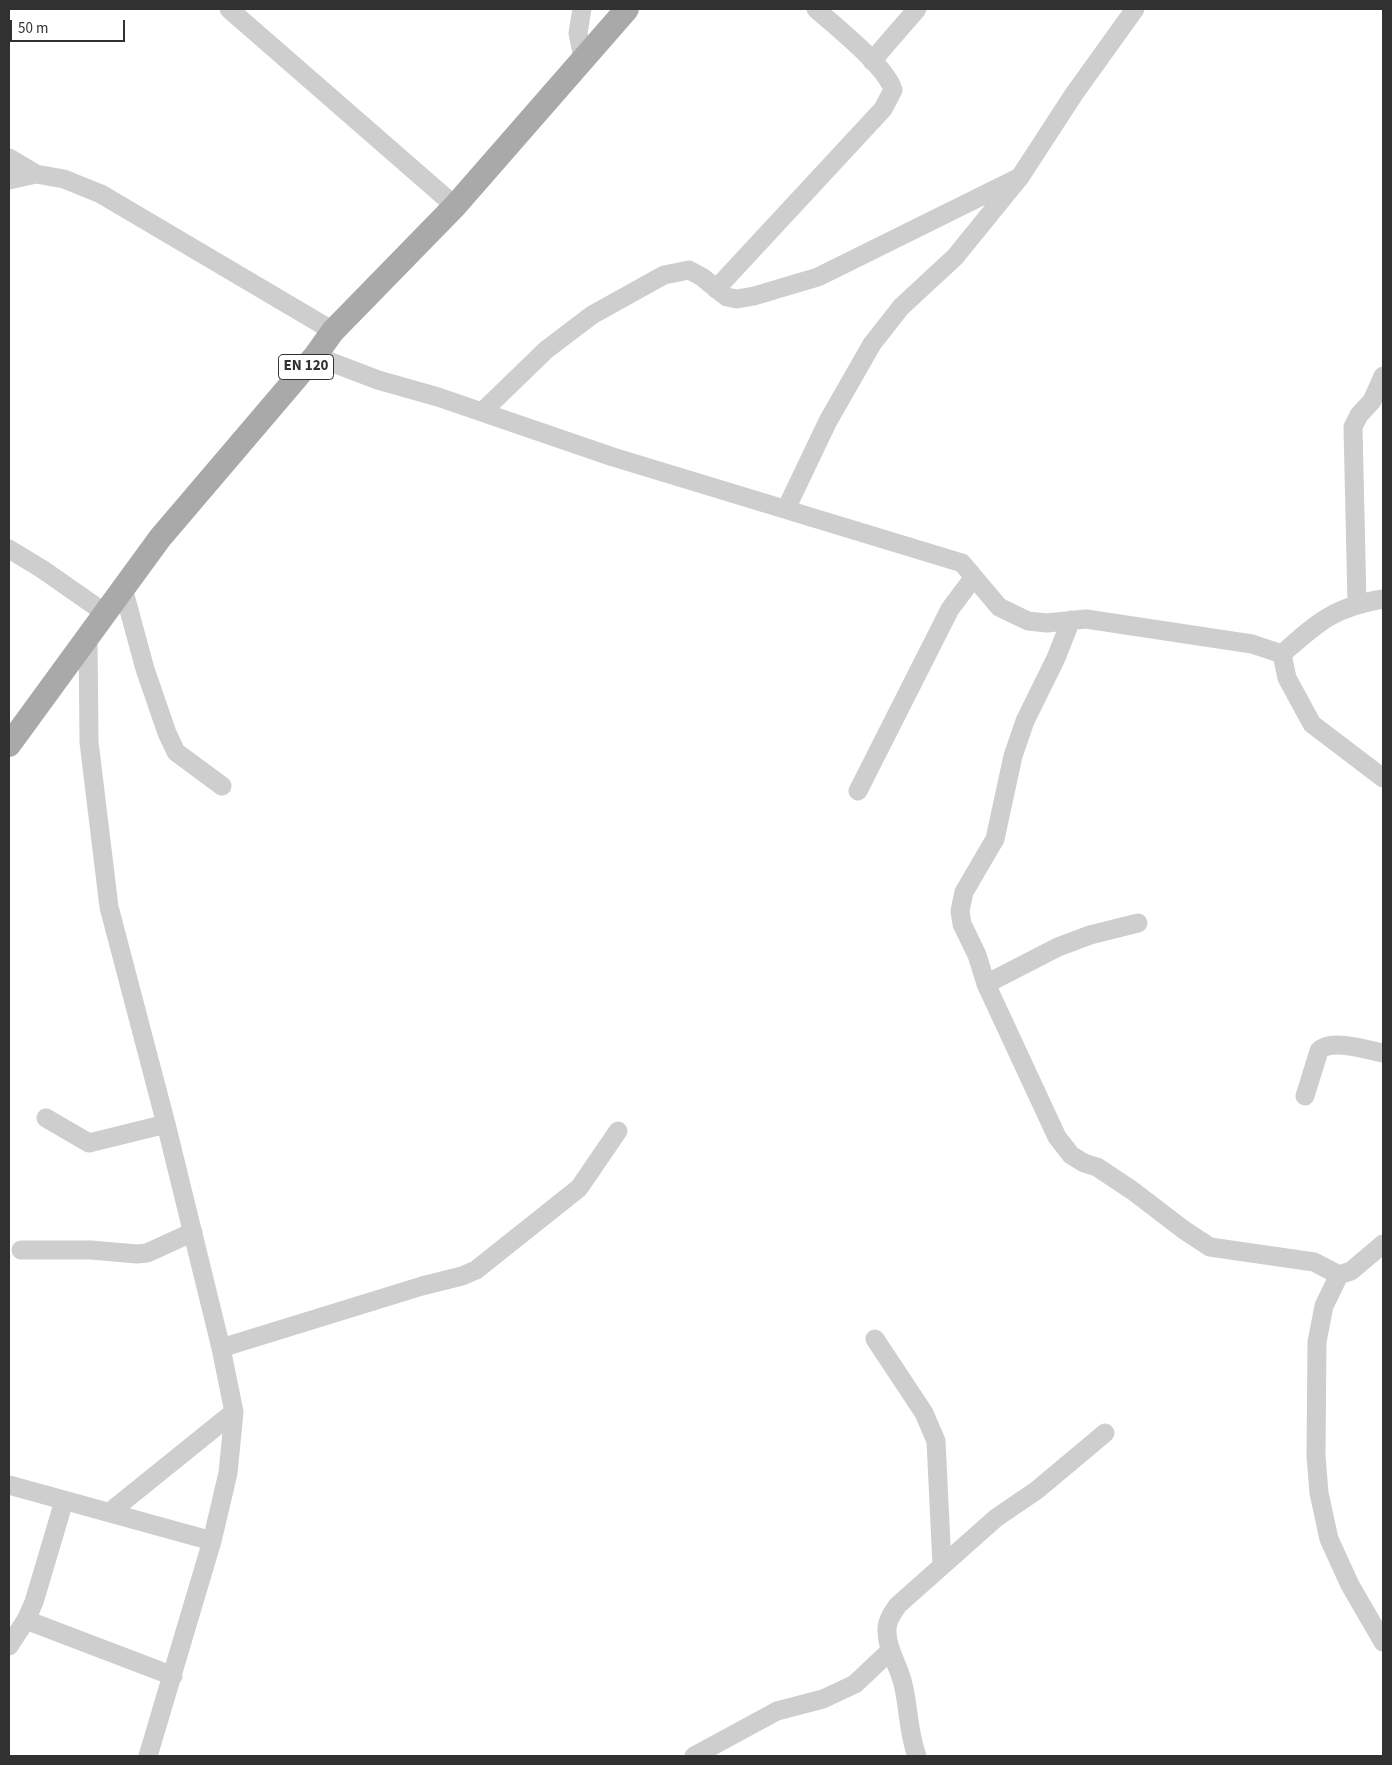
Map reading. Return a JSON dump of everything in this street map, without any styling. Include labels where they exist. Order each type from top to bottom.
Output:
[{"type":"main road","name":"EN 120","points":[[9,745],[88,634],[160,538],[315,356],[333,331],[454,206],[627,9]]},
{"type":"street","points":[[229,9],[454,206]]},
{"type":"street","points":[[582,9],[578,33],[583,58]]},
{"type":"street","points":[[716,289],[888,101],[893,90],[891,81],[872,61],[816,9]]},
{"type":"street","points":[[872,61],[917,9]]},
{"type":"street","points":[[786,509],[828,421],[872,344],[901,307],[955,257],[1020,177],[1074,94],[1135,9]]},
{"type":"street","points":[[9,158],[36,174],[64,179],[101,194],[333,331]]},
{"type":"street","points":[[9,180],[36,174]]},
{"type":"street","points":[[482,412],[546,350],[592,315],[664,275],[689,270],[702,277],[727,296],[737,299],[818,277],[1020,177]]},
{"type":"street","points":[[315,356],[378,380],[482,412],[613,457],[962,563],[999,607],[1028,620],[1046,623],[1086,619],[1252,644],[1282,654]]},
{"type":"street","points":[[1357,604],[1353,427],[1359,415],[1372,401],[1383,376]]},
{"type":"street","points":[[9,549],[42,569],[105,613]]},
{"type":"street","points":[[858,792],[950,608],[974,577]]},
{"type":"street","points":[[123,588],[145,669],[166,733],[176,752],[222,786]]},
{"type":"street","points":[[1282,654],[1313,626],[1335,612],[1357,604],[1383,599]]},
{"type":"street","points":[[1071,620],[1056,658],[1024,721],[1013,756],[995,839],[964,892],[960,912],[962,924],[977,955],[986,984],[1057,1138],[1072,1155],[1084,1163],[1097,1167],[1210,1247],[1314,1262],[1339,1275]]},
{"type":"street","points":[[88,634],[90,742],[109,907],[166,1124],[221,1348],[234,1412],[228,1473],[212,1542],[148,1756]]},
{"type":"street","points":[[1282,654],[1287,678],[1312,724],[1383,778]]},
{"type":"street","points":[[986,984],[1058,947],[1090,935],[1138,923]]},
{"type":"street","points":[[1305,1096],[1319,1051],[1322,1047],[1333,1044],[1383,1053]]},
{"type":"street","points":[[46,1118],[89,1143],[166,1124]]},
{"type":"street","points":[[221,1348],[422,1286],[462,1276],[476,1270],[579,1188],[618,1131]]},
{"type":"street","points":[[21,1250],[91,1250],[137,1254],[147,1253],[192,1232]]},
{"type":"street","points":[[1383,1244],[1351,1271],[1339,1275],[1324,1306],[1317,1342],[1316,1456],[1319,1493],[1329,1539],[1350,1585],[1383,1642]]},
{"type":"street","points":[[875,1339],[924,1413],[936,1441],[942,1565]]},
{"type":"street","points":[[110,1512],[234,1412]]},
{"type":"street","points":[[917,1756],[908,1722],[903,1684],[891,1650],[887,1629],[890,1615],[898,1605],[996,1518],[1037,1490],[1106,1433]]},
{"type":"street","points":[[9,1485],[212,1542]]},
{"type":"street","points":[[9,1646],[26,1620],[64,1501]]},
{"type":"street","points":[[26,1620],[173,1676]]},
{"type":"street","points":[[694,1756],[777,1711],[823,1699],[856,1684],[891,1650]]}]
